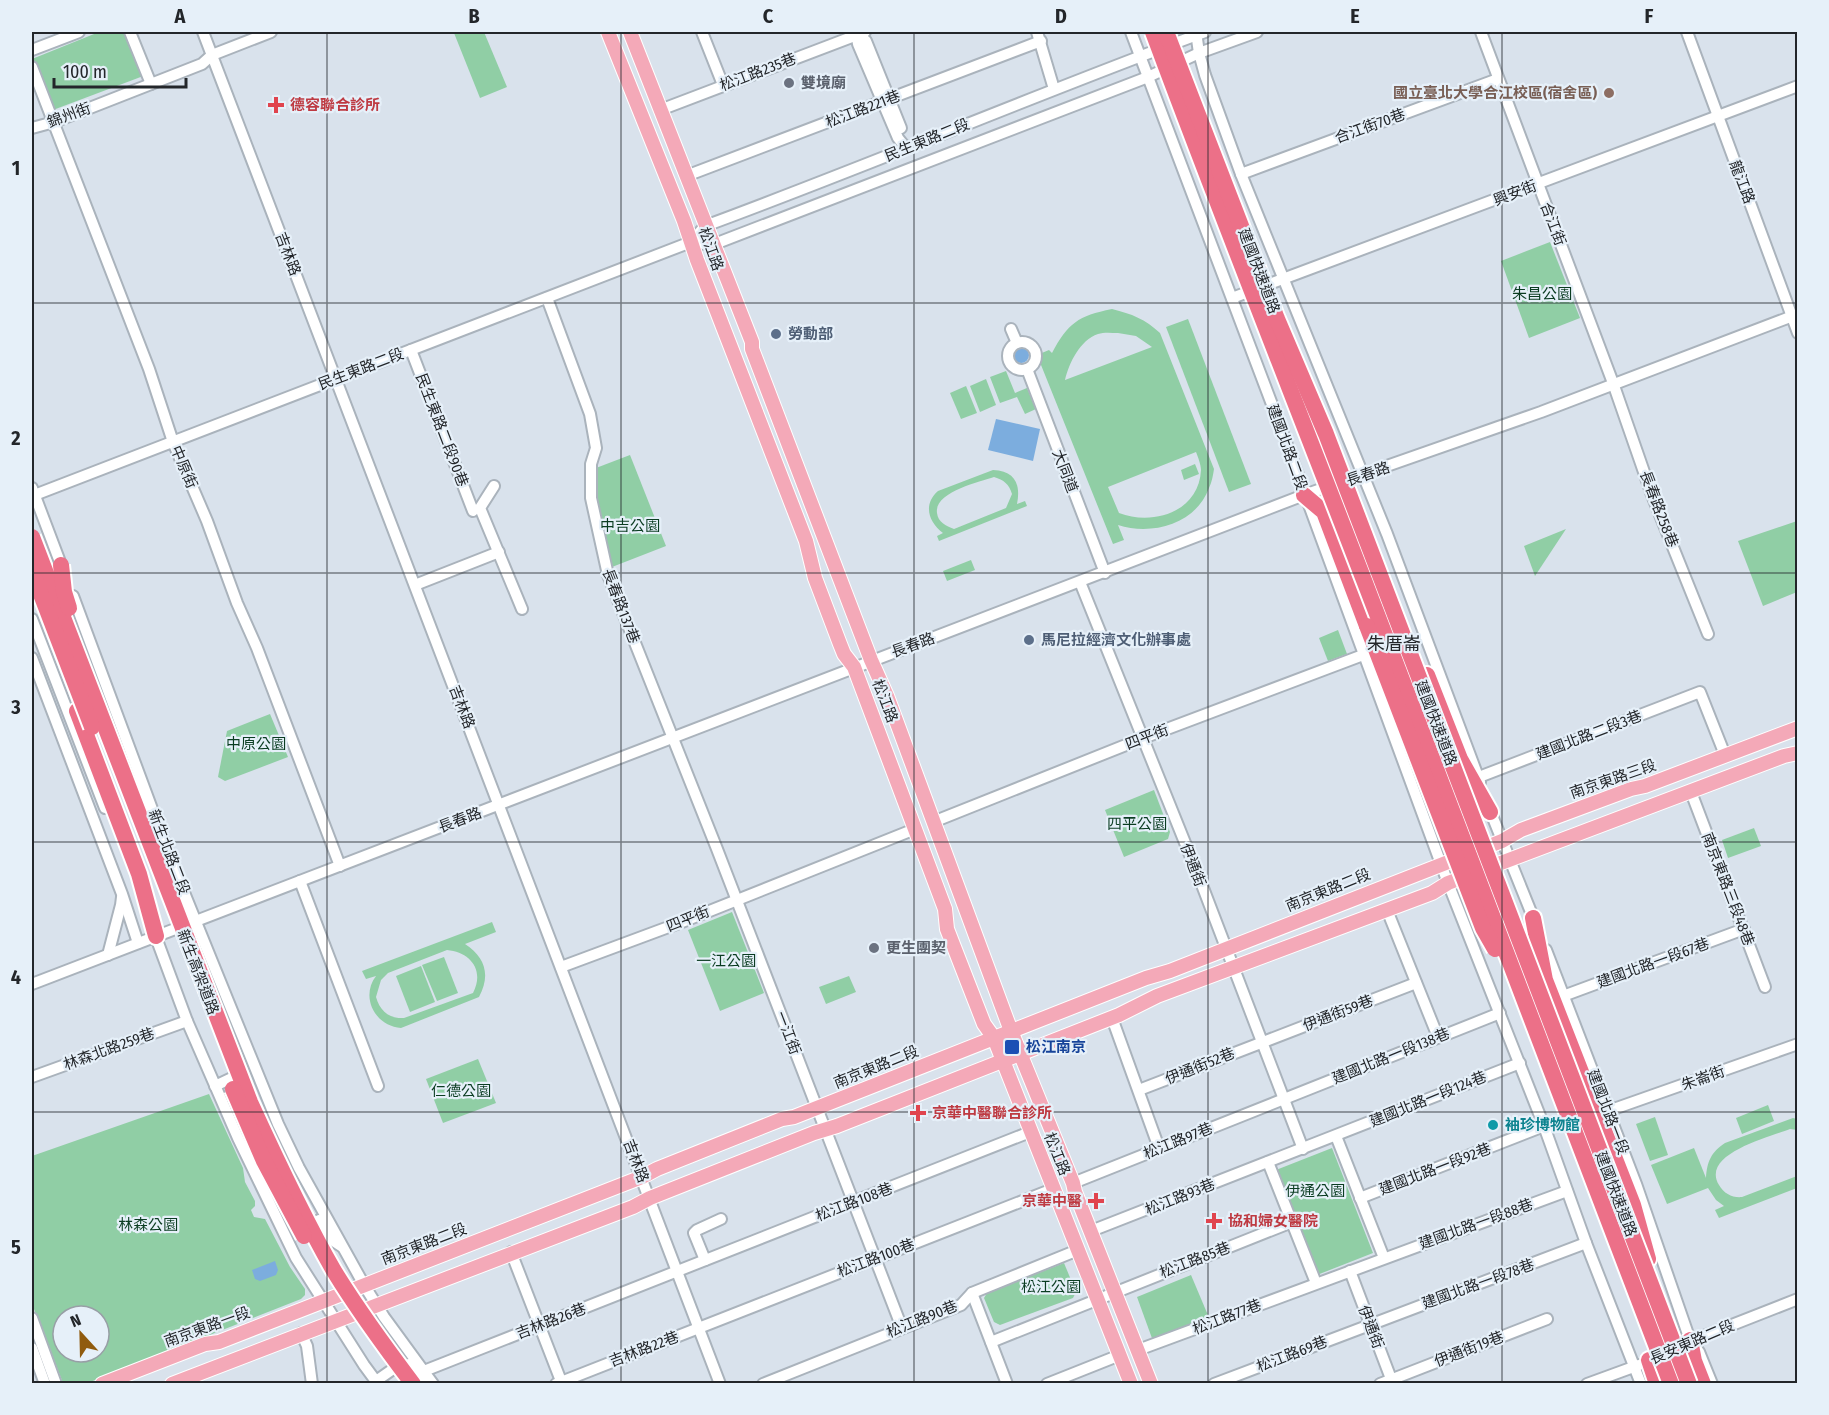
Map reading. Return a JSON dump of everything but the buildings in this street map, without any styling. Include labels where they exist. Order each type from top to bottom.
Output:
[{"type":"highway","name":"建國快速道路","points":[[1153,32],[1671,1383]]},
{"type":"highway","name":"建國快速道路","points":[[1167,38],[1277,319],[1326,435],[1689,1383]]},
{"type":"highway","points":[[1326,435],[1349,476],[1460,759],[1490,812]]},
{"type":"highway","points":[[1305,495],[1324,512],[1483,928],[1521,996]]},
{"type":"highway","name":"新生高架道路","points":[[32,537],[235,1070],[274,1154],[334,1270],[369,1323],[418,1377]]},
{"type":"highway","points":[[61,566],[64,592],[208,976],[235,1070]]},
{"type":"highway","points":[[34,577],[68,687],[140,874],[156,936]]},
{"type":"highway","name":"新生高架道路","points":[[34,577],[250,1131],[292,1215],[326,1275],[363,1332],[401,1383]]},
{"type":"highway","points":[[1533,918],[1545,980],[1633,1205],[1667,1326]]},
{"type":"highway","points":[[1692,1345],[1694,1360],[1703,1383]]},
{"type":"highway","points":[[1641,1364],[1657,1383]]},
{"type":"main road","name":"松江路","points":[[608,32],[806,541],[815,578],[844,654],[854,667],[945,909],[947,929],[984,1024],[1003,1061],[1131,1383]]},
{"type":"main road","name":"松江路","points":[[630,32],[752,342],[752,350],[871,660],[887,696],[1011,1031],[1028,1067],[1151,1383]]},
{"type":"main road","name":"南京東路三段","points":[[1441,863],[1502,841],[1532,826],[1797,728]]},
{"type":"main road","points":[[172,1383],[560,1235],[1112,1018],[1157,996],[1432,893],[1448,883],[1797,753]]},
{"type":"main road","name":"南京東路二段","points":[[323,1302],[642,1177],[782,1119],[817,1108],[1441,863]]},
{"type":"main road","name":"南京東路一段","points":[[102,1383],[323,1302]]},
{"type":"street","points":[[32,50],[79,32]]},
{"type":"street","points":[[130,32],[151,84]]},
{"type":"street","name":"吉林路","points":[[203,32],[720,1383]]},
{"type":"street","name":"錦州街","points":[[32,128],[54,122],[202,64],[212,55],[271,32]]},
{"type":"street","points":[[706,32],[723,85]]},
{"type":"street","points":[[859,32],[858,44],[886,100],[898,138],[906,148]]},
{"type":"street","name":"松江路235巷","points":[[660,110],[859,32]]},
{"type":"street","name":"建國北路二段","points":[[1131,32],[1441,863]]},
{"type":"street","points":[[1199,32],[1199,53],[1241,174],[1363,476],[1502,841]]},
{"type":"street","name":"民生東路二段","points":[[691,242],[705,226],[1140,55],[1167,38],[1199,32]]},
{"type":"street","name":"民生東路二段","points":[[32,493],[172,442],[691,242],[712,244],[1148,77],[1199,53],[1257,32]]},
{"type":"street","name":"合江街","points":[[1480,32],[1613,383]]},
{"type":"street","name":"龍江路","points":[[1687,32],[1795,315],[1797,333]]},
{"type":"street","points":[[1039,36],[1054,89]]},
{"type":"street","name":"松江路221巷","points":[[686,176],[886,100],[1039,36]]},
{"type":"street","name":"中原街","points":[[32,67],[149,369],[172,442],[207,521],[340,866]]},
{"type":"street","name":"合江街70巷","points":[[1241,174],[1498,79]]},
{"type":"street","name":"興安街","points":[[1232,298],[1797,86]]},
{"type":"street","name":"長春路137巷","points":[[547,298],[590,414],[596,448],[591,464],[591,498],[608,575],[674,738]]},
{"type":"street","name":"長春路","points":[[32,984],[1305,495],[1541,412],[1795,315]]},
{"type":"street","name":"大同道","points":[[1011,329],[1017,343],[1021,341],[1031,346],[1035,356],[1032,367],[1027,369],[1105,573]]},
{"type":"street","name":"民生東路二段90巷","points":[[411,350],[472,511]]},
{"type":"street","name":"長春路258巷","points":[[1613,383],[1652,495],[1708,634]]},
{"type":"street","points":[[494,486],[480,508],[522,609]]},
{"type":"street","name":"新生北路二段","points":[[32,493],[172,863],[289,1149],[364,1286],[418,1377],[433,1383]]},
{"type":"street","points":[[415,585],[499,552]]},
{"type":"street","name":"伊通街","points":[[1080,582],[1202,885],[1260,1042],[1303,1149]]},
{"type":"street","points":[[32,619],[156,936],[187,1022],[301,1269],[377,1382],[396,1367],[410,1364],[424,1383]]},
{"type":"street","name":"四平街","points":[[933,822],[1143,738],[1363,656]]},
{"type":"street","points":[[32,658],[122,894],[138,943]]},
{"type":"street","name":"建國北路二段3巷","points":[[1479,777],[1700,692],[1725,755]]},
{"type":"street","name":"一江街","points":[[674,738],[902,1328]]},
{"type":"street","name":"南京東路三段48巷","points":[[1691,792],[1765,987]]},
{"type":"street","name":"四平街","points":[[561,967],[915,829]]},
{"type":"street","name":"建國北路一段","points":[[1502,841],[1636,1184],[1692,1345],[1712,1383]]},
{"type":"street","points":[[1441,863],[1520,1063],[1586,1243],[1641,1364],[1641,1383]]},
{"type":"street","points":[[300,881],[378,1086]]},
{"type":"street","points":[[108,955],[122,905],[122,894]]},
{"type":"street","points":[[1387,910],[1438,1037]]},
{"type":"street","name":"建國北路一段67巷","points":[[1563,996],[1743,929]]},
{"type":"street","name":"伊通街59巷","points":[[1260,1042],[1416,983]]},
{"type":"street","points":[[215,1086],[235,1070],[241,1061],[227,1026],[232,1013]]},
{"type":"street","name":"建國北路一段138巷","points":[[1282,1099],[1500,1013]]},
{"type":"street","points":[[1112,1018],[1159,1148]]},
{"type":"street","name":"林森北路259巷","points":[[32,1077],[187,1022]]},
{"type":"street","name":"伊通街52巷","points":[[1139,1090],[1260,1042]]},
{"type":"street","name":"朱崙街","points":[[1608,1111],[1797,1044]]},
{"type":"street","name":"建國北路一段124巷","points":[[1336,1136],[1520,1063]]},
{"type":"street","name":"松江路97巷","points":[[1073,1183],[1282,1099]]},
{"type":"street","name":"建國北路一段92巷","points":[[1360,1198],[1544,1126]]},
{"type":"street","name":"松江路108巷","points":[[677,1271],[1030,1132]]},
{"type":"street","points":[[1336,1136],[1384,1258],[1317,1283],[1268,1162],[1336,1136]]},
{"type":"street","name":"松江路93巷","points":[[1091,1231],[1268,1162]]},
{"type":"street","points":[[267,1199],[287,1190],[302,1188],[329,1238],[343,1248]]},
{"type":"street","name":"松江路100巷","points":[[699,1328],[1053,1189]]},
{"type":"street","name":"建國北路一段88巷","points":[[1384,1258],[1567,1191]]},
{"type":"street","points":[[705,1260],[694,1233],[721,1219]]},
{"type":"street","name":"松江路85巷","points":[[991,1341],[1292,1222]]},
{"type":"street","name":"建國北路一段78巷","points":[[1370,1325],[1586,1243]]},
{"type":"street","name":"松江路90巷","points":[[763,1383],[961,1305],[972,1293],[1078,1250]]},
{"type":"street","points":[[511,1252],[540,1325],[559,1382]]},
{"type":"street","name":"吉林路26巷","points":[[418,1377],[540,1325],[677,1271]]},
{"type":"street","name":"伊通街","points":[[1350,1271],[1392,1381]]},
{"type":"street","name":"松江路77巷","points":[[1138,1350],[1317,1283]]},
{"type":"street","points":[[972,1293],[1007,1383]]},
{"type":"street","name":"長安東路二段","points":[[1692,1345],[1797,1299]]},
{"type":"street","name":"長安東路二段","points":[[1587,1383],[1797,1307]]},
{"type":"street","points":[[32,1318],[56,1383]]},
{"type":"street","name":"伊通街19巷","points":[[1380,1383],[1392,1381],[1547,1319]]},
{"type":"street","name":"松江路69巷","points":[[1214,1383],[1370,1325]]},
{"type":"street","name":"吉林路22巷","points":[[559,1382],[699,1328]]},
{"type":"street","points":[[302,1333],[307,1346],[312,1383]]},
{"type":"street","points":[[32,1347],[45,1383]]},
{"type":"street","points":[[1047,1383],[1120,1355]]},
{"type":"green space","points":[[99,32],[129,32],[146,75],[53,110],[32,59]]},
{"type":"green space","points":[[484,32],[507,87],[480,98],[454,33]]},
{"type":"green space","name":"朱昌公園","points":[[1550,242],[1580,318],[1529,338],[1501,261]]},
{"type":"green space","points":[[1112,309],[1132,315],[1160,333],[1214,469],[1211,483],[1203,500],[1194,511],[1171,524],[1158,528],[1131,528],[1118,525],[1124,540],[1113,544],[1037,355],[1049,350],[1052,353],[1063,334],[1075,322]],"holes":[[[1100,333],[1136,336],[1152,347],[1065,380],[1072,360],[1086,341]],[[1196,452],[1201,468],[1198,484],[1192,496],[1183,505],[1172,512],[1146,518],[1119,513],[1108,487]]]},
{"type":"green space","points":[[1188,319],[1251,484],[1229,492],[1166,327]]},
{"type":"green space","points":[[1006,371],[1015,393],[1027,388],[1036,409],[1025,414],[1017,397],[1000,403],[990,377]]},
{"type":"green space","points":[[986,379],[996,405],[980,412],[970,386]]},
{"type":"green space","points":[[966,386],[977,413],[961,419],[950,393]]},
{"type":"green space","name":"中吉公園","points":[[630,455],[666,546],[612,567],[596,498],[596,468]]},
{"type":"green space","points":[[1195,464],[1199,474],[1184,480],[1181,470]]},
{"type":"green space","points":[[993,470],[1001,471],[1015,480],[1018,490],[1017,504],[1025,501],[1027,506],[939,541],[937,536],[943,533],[934,524],[929,513],[930,502],[938,491]],"holes":[[[994,477],[1008,485],[1012,494],[1006,508],[954,529],[939,519],[938,506],[943,499],[959,489]]]},
{"type":"green space","points":[[1797,521],[1797,592],[1763,606],[1738,541]]},
{"type":"green space","points":[[1566,529],[1535,576],[1524,546]]},
{"type":"green space","points":[[971,560],[975,570],[947,581],[943,571]]},
{"type":"green space","points":[[1338,630],[1347,654],[1328,661],[1319,638]]},
{"type":"green space","name":"中原公園","points":[[270,714],[288,757],[225,781],[218,777],[227,731]]},
{"type":"green space","name":"四平公園","points":[[1154,790],[1170,832],[1168,839],[1124,857],[1105,810]]},
{"type":"green space","points":[[1754,828],[1761,846],[1728,858],[1722,840]]},
{"type":"green space","name":"一江公園","points":[[732,912],[764,993],[720,1011],[688,930]]},
{"type":"green space","points":[[492,922],[496,932],[465,944],[477,955],[484,967],[485,981],[479,997],[401,1028],[384,1022],[377,1016],[370,1001],[371,984],[376,976],[366,979],[362,971]],"holes":[[[447,950],[455,951],[468,958],[476,970],[476,985],[473,993],[404,1018],[394,1017],[383,1010],[376,997],[381,980],[388,973]]]},
{"type":"green space","points":[[444,957],[458,993],[437,1001],[422,965]]},
{"type":"green space","points":[[421,966],[435,1002],[410,1012],[396,976]]},
{"type":"green space","points":[[849,976],[856,992],[826,1004],[819,987]]},
{"type":"green space","name":"仁德公園","points":[[478,1059],[496,1103],[443,1123],[426,1079]]},
{"type":"green space","name":"林森公園","points":[[209,1094],[243,1168],[245,1182],[255,1201],[255,1206],[251,1210],[254,1217],[265,1219],[290,1267],[305,1289],[305,1295],[301,1299],[85,1384],[63,1383],[56,1364],[111,1364],[111,1304],[51,1304],[51,1352],[32,1304],[32,1156]]},
{"type":"green space","points":[[1768,1105],[1774,1121],[1742,1134],[1736,1118]]},
{"type":"green space","points":[[1655,1117],[1668,1155],[1650,1161],[1636,1124]]},
{"type":"green space","points":[[1793,1118],[1797,1119],[1797,1130],[1790,1129],[1740,1148],[1719,1164],[1716,1174],[1721,1188],[1735,1197],[1742,1197],[1797,1176],[1797,1188],[1719,1218],[1715,1210],[1724,1206],[1716,1200],[1708,1188],[1667,1204],[1651,1165],[1694,1148],[1706,1178],[1711,1158],[1716,1150],[1725,1143]]},
{"type":"green space","name":"伊通公園","points":[[1332,1148],[1373,1253],[1317,1275],[1276,1170]]},
{"type":"green space","name":"松江公園","points":[[1064,1263],[1076,1292],[1073,1298],[1000,1325],[994,1322],[984,1298],[987,1293]]},
{"type":"green space","points":[[1191,1275],[1210,1320],[1153,1341],[1137,1297]]},
{"type":"water","points":[[1018,347],[1024,347],[1029,355],[1027,361],[1018,363],[1013,358],[1013,352]]},
{"type":"water","points":[[996,419],[1040,429],[1033,461],[988,450]]},
{"type":"water","points":[[275,1261],[278,1270],[276,1275],[260,1281],[255,1279],[252,1270]]},
{"type":"place","name":"雙境廟","points":[[789,83]]},
{"type":"place","name":"國立臺北大學合江校區(宿舍區)","points":[[1609,93]]},
{"type":"place","name":"德容聯合診所","points":[[276,105]]},
{"type":"place","name":"勞動部","points":[[776,334]]},
{"type":"place","name":"馬尼拉經濟文化辦事處","points":[[1029,640]]},
{"type":"place","name":"更生團契","points":[[874,948]]},
{"type":"place","name":"松江南京","points":[[1012,1047]]},
{"type":"place","name":"京華中醫聯合診所","points":[[918,1113]]},
{"type":"place","name":"袖珍博物館","points":[[1493,1125]]},
{"type":"place","name":"京華中醫","points":[[1096,1201]]},
{"type":"place","name":"協和婦女醫院","points":[[1214,1221]]},
{"type":"district","name":"朱厝崙","points":[[1394,644]]}]
